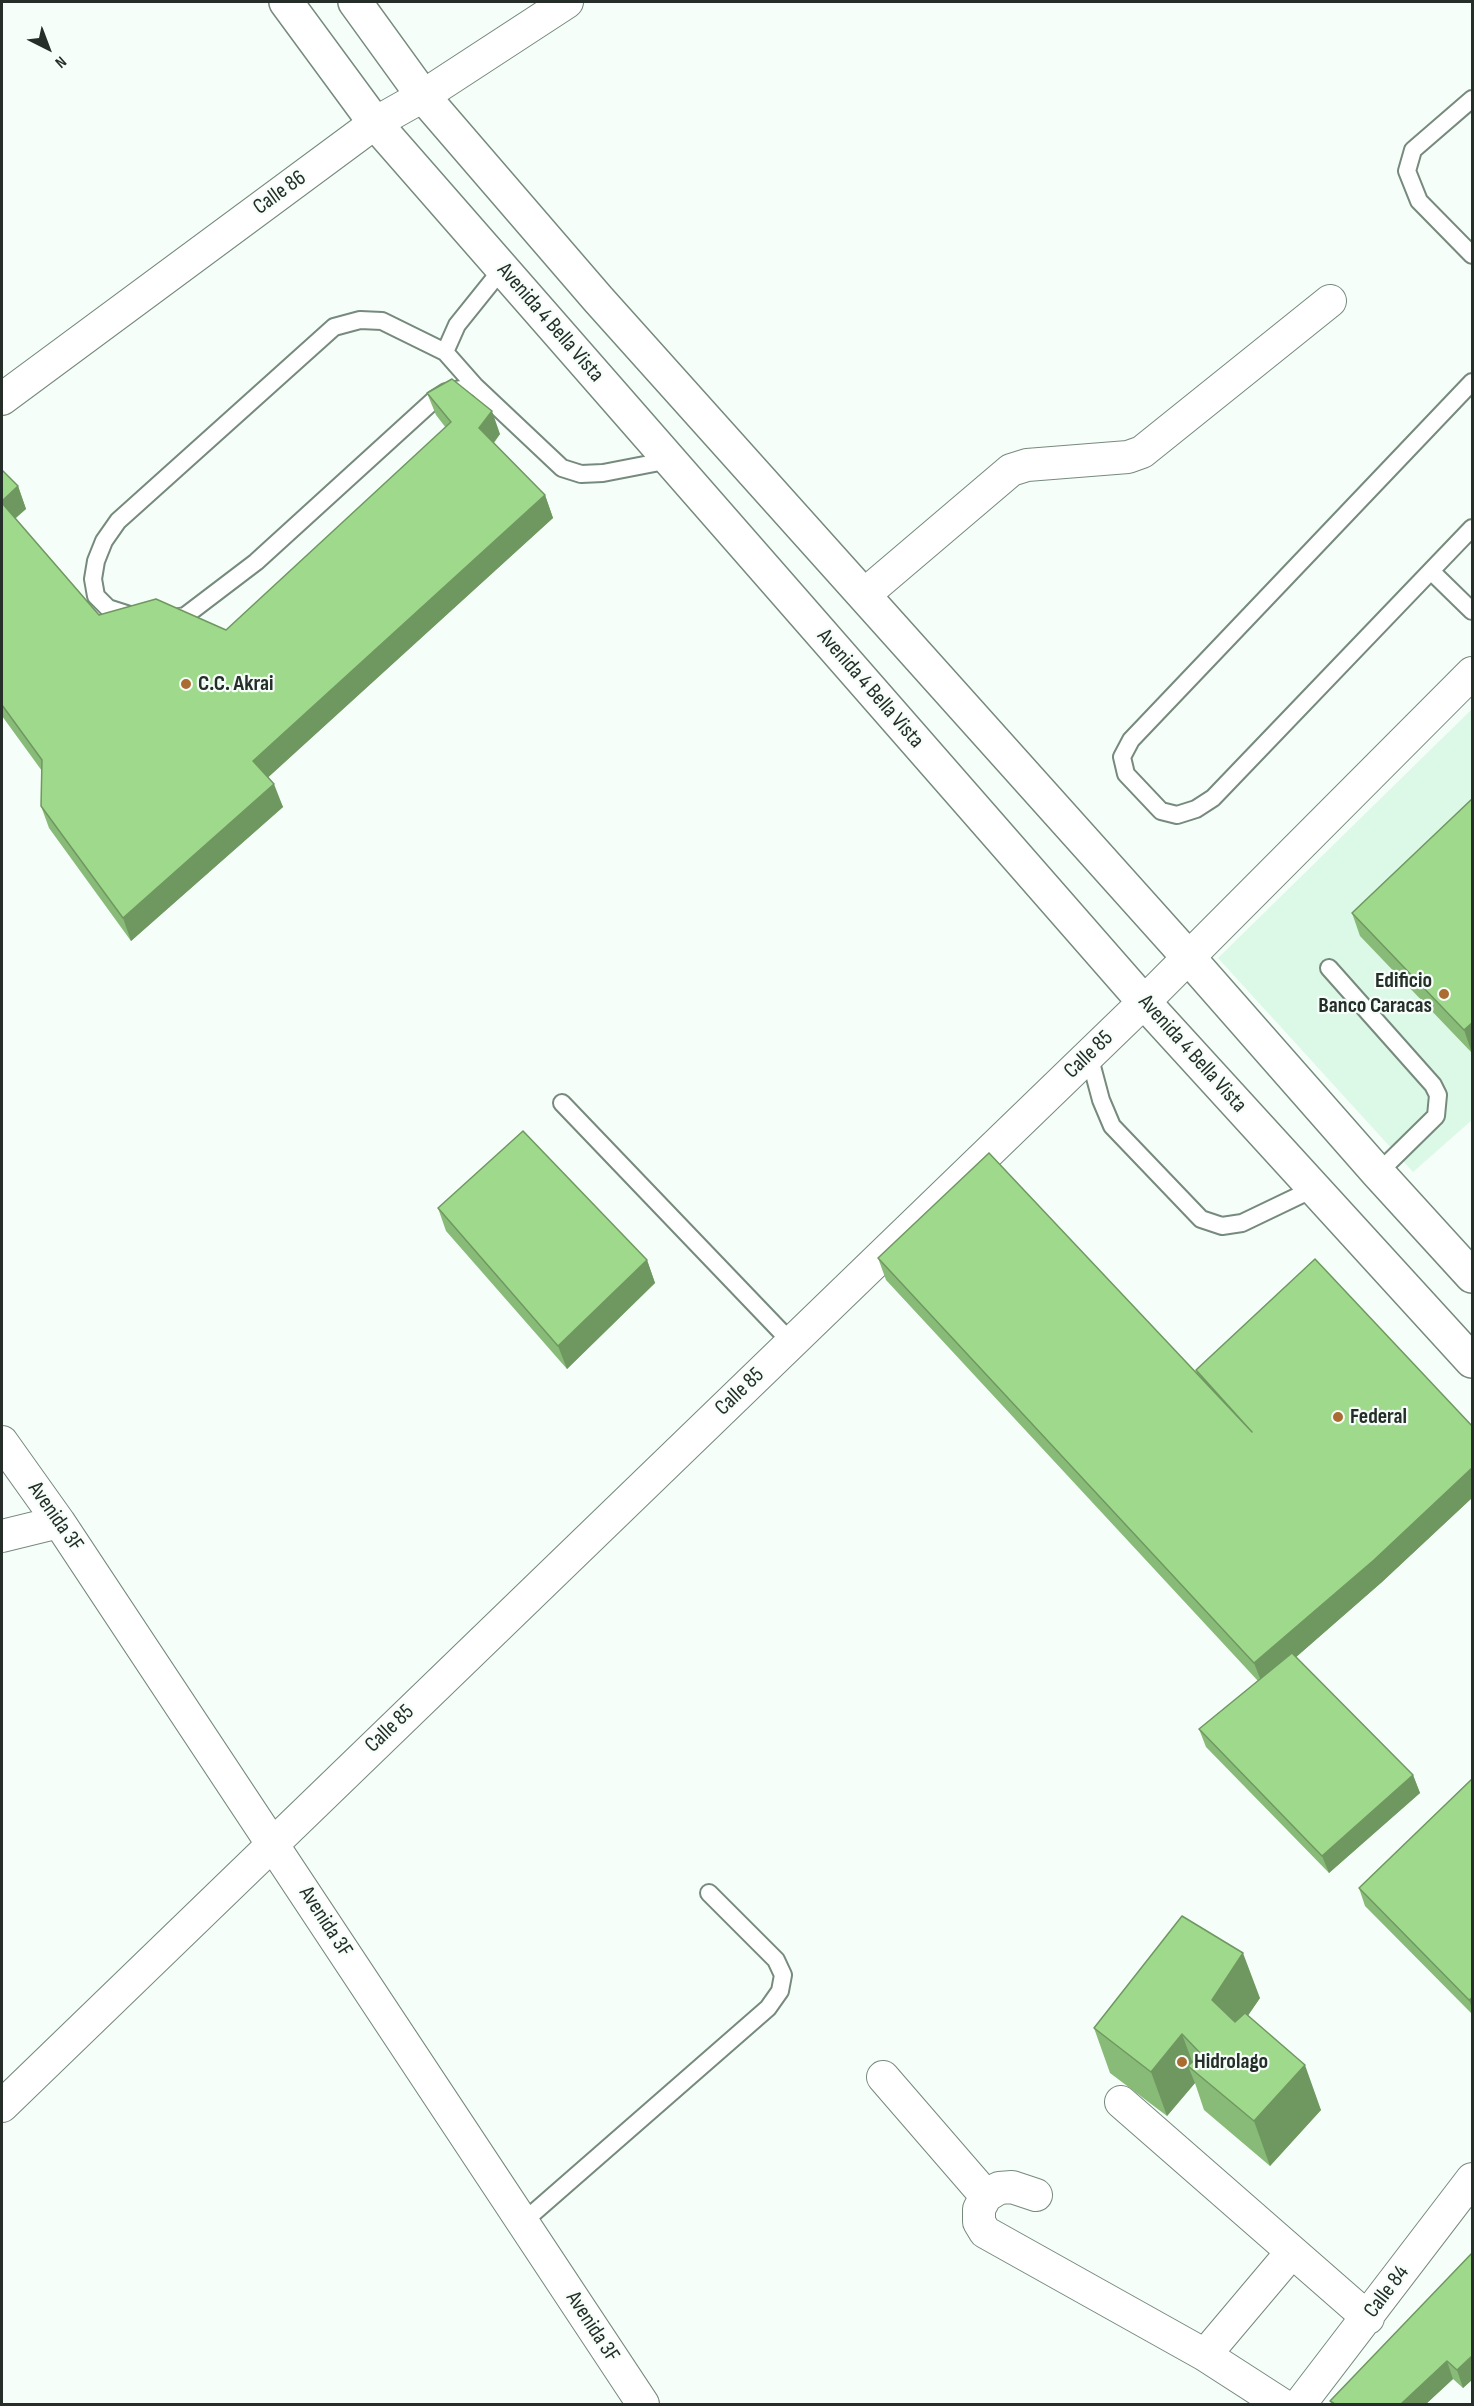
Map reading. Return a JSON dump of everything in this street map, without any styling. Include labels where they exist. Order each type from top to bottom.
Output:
[{"type":"street","name":"Avenida 4 Bella Vista","points":[[286,2],[375,123],[502,269],[1144,1002],[1473,1361]]},
{"type":"street","points":[[355,2],[423,96],[598,299],[1189,958],[1378,1173],[1473,1276]]},
{"type":"street","name":"Calle 86","points":[[2,399],[375,123],[423,96],[567,2]]},
{"type":"street","points":[[864,595],[1011,470],[1027,465],[1128,457],[1142,452],[1330,301]]},
{"type":"street","name":"Calle 85","points":[[2,2106],[272,1842],[1144,1002],[1473,673]]},
{"type":"street","name":"Avenida 3F","points":[[2,1442],[59,1522],[643,2404]]},
{"type":"street","points":[[2,1536],[59,1522]]},
{"type":"street","points":[[884,2077],[986,2196]]},
{"type":"street","points":[[1120,2102],[1368,2318]]},
{"type":"street","name":"Calle 84","points":[[1300,2404],[1473,2179]]},
{"type":"street","points":[[1036,2195],[1012,2187],[999,2188],[986,2196],[979,2209],[978,2222],[986,2232],[1205,2355],[1281,2404]]},
{"type":"street","points":[[1205,2355],[1291,2253]]},
{"type":"lane","points":[[1473,99],[1413,150],[1407,171],[1419,201],[1473,255]]},
{"type":"lane","points":[[445,352],[457,325],[502,269]]},
{"type":"lane","points":[[475,386],[446,392],[435,399],[256,562],[185,616],[155,621],[126,615],[108,608],[96,596],[93,579],[96,561],[104,542],[118,521],[334,327],[360,320],[382,321],[445,352],[475,386],[562,468],[581,474],[603,473],[670,460]]},
{"type":"lane","points":[[1473,382],[1131,740],[1122,757],[1126,774],[1161,811],[1177,815],[1196,809],[1213,798],[1473,528]]},
{"type":"lane","points":[[1431,571],[1473,611]]},
{"type":"lane","points":[[1329,968],[1433,1085],[1438,1095],[1436,1116],[1378,1173]]},
{"type":"lane","points":[[1089,1055],[1101,1100],[1112,1126],[1201,1219],[1222,1226],[1242,1223],[1315,1188]]},
{"type":"lane","points":[[562,1103],[791,1342]]},
{"type":"lane","points":[[523,2222],[768,2008],[780,1991],[783,1975],[776,1960],[709,1893]]},
{"type":"shaded area","points":[[1472,709],[1472,1120],[1413,1172],[1218,958]]},
{"type":"building","name":"C.C. Akrai","points":[[452,379],[492,411],[479,428],[545,495],[253,761],[274,784],[123,918],[41,806],[42,760],[2,705],[2,503],[99,615],[156,599],[226,630],[451,422],[427,393]]},
{"type":"building","points":[[2,470],[18,486],[2,501]]},
{"type":"building","name":"Edificio Banco Caracas","points":[[1473,798],[1473,1022],[1464,1030],[1352,913]]},
{"type":"building","points":[[523,1131],[647,1260],[558,1346],[438,1208]]},
{"type":"building","points":[[989,1153],[1252,1432],[1196,1370],[1315,1259],[1473,1427],[1473,1467],[1374,1560],[1254,1663],[878,1258]]},
{"type":"building","points":[[1292,1653],[1413,1775],[1322,1856],[1199,1729]]},
{"type":"building","points":[[1473,1778],[1473,1997],[1469,2000],[1359,1888]]},
{"type":"building","points":[[1182,1916],[1243,1953],[1212,2000],[1235,2022],[1245,2013],[1305,2065],[1254,2121],[1188,2066],[1201,2054],[1182,2034],[1151,2072],[1094,2028]]},
{"type":"building","points":[[1473,2252],[1473,2355],[1457,2370],[1447,2361],[1401,2404],[1335,2404],[1330,2401]]},
{"type":"place","name":"C.C. Akrai","points":[[186,684]]},
{"type":"place","name":"Edificio Banco Caracas","points":[[1444,994]]},
{"type":"place","name":"Federal","points":[[1338,1417]]},
{"type":"place","name":"Hidrolago","points":[[1182,2062]]}]
